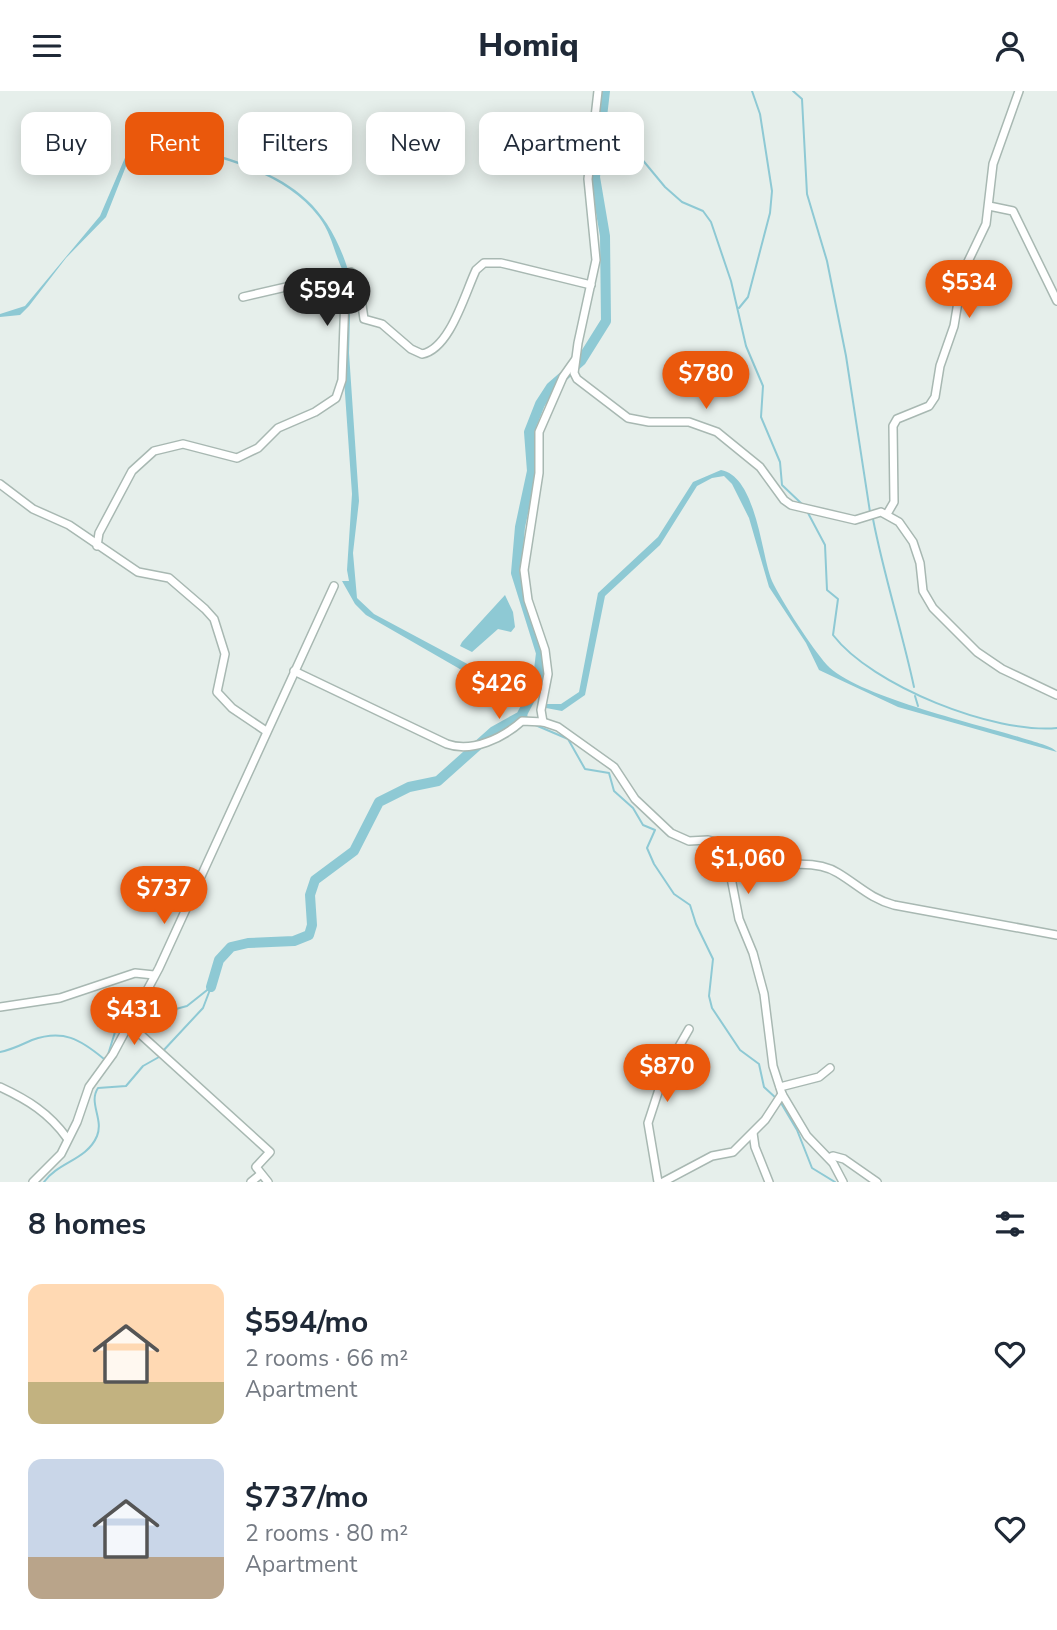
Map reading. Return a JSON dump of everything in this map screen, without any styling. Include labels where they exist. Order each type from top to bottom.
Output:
[{"type":"street","points":[[598,91],[588,179],[597,260],[574,373],[588,390],[628,418],[649,422],[689,422],[723,436],[760,467],[784,501],[791,505],[855,520],[876,513],[887,514],[899,522],[913,542],[920,563],[923,591],[933,607],[977,652],[1002,669],[1057,695]]},
{"type":"street","points":[[887,514],[894,505],[895,493],[893,426],[897,419],[929,406],[935,397],[940,366],[954,326],[963,272],[984,229],[993,163],[1019,91]]},
{"type":"street","points":[[989,206],[1013,211],[1057,301]]},
{"type":"street","points":[[243,297],[351,272],[358,277],[364,319],[382,324],[411,349],[422,353],[437,347],[446,336],[476,270],[484,263],[501,263],[592,285]]},
{"type":"street","points":[[97,546],[99,533],[132,471],[154,451],[183,444],[237,458],[258,448],[278,428],[336,398],[342,380],[345,296],[342,273]]},
{"type":"street","points":[[543,722],[541,710],[548,674],[545,650],[528,600],[524,570],[539,473],[539,432],[563,377],[576,360]]},
{"type":"street","points":[[0,484],[33,509],[69,524],[138,572],[169,578],[205,609],[214,619],[225,654],[217,692],[232,708],[266,731]]},
{"type":"street","points":[[33,1182],[61,1154],[77,1122],[89,1087],[113,1054],[130,1024],[178,928],[334,586]]},
{"type":"street","points":[[294,671],[447,744],[464,749],[512,731],[522,721],[543,722],[568,733],[614,767],[635,799],[671,832],[689,841],[708,840],[720,843],[732,876],[739,919],[753,953],[767,1008],[773,1066],[781,1090],[807,1136],[829,1158],[843,1182]]},
{"type":"street","points":[[732,876],[795,865],[825,868],[838,873],[877,900],[894,905],[1057,935]]},
{"type":"street","points":[[0,1007],[60,998],[135,973],[154,975]]},
{"type":"street","points":[[130,1024],[270,1151],[256,1167],[268,1182]]},
{"type":"street","points":[[689,1029],[665,1071],[648,1123],[660,1182],[712,1156],[733,1152],[753,1133],[781,1090],[819,1077],[830,1069]]},
{"type":"street","points":[[0,1087],[38,1107],[56,1122],[67,1138]]},
{"type":"street","points":[[753,1133],[755,1147],[769,1182]]},
{"type":"street","points":[[829,1158],[833,1156],[844,1159],[877,1182]]},
{"type":"street","points":[[251,1182],[261,1174]]},
{"type":"water","points":[[224,157],[238,162],[238,164],[224,160]]},
{"type":"water","points":[[125,158],[125,169],[106,217],[66,258],[20,315],[0,317],[0,314],[25,306],[100,216]]},
{"type":"water","points":[[264,175],[271,175],[293,188],[325,221],[338,243],[348,270],[343,271],[319,217],[291,190]]},
{"type":"water","points":[[348,276],[351,280],[349,353],[359,501],[353,553],[357,598],[374,614],[518,691],[519,696],[505,695],[366,615],[355,604],[342,581],[349,581],[347,570],[352,494],[344,379]]},
{"type":"water","points":[[721,470],[733,476],[743,487],[756,518],[772,581],[813,648],[827,665],[841,676],[888,698],[1040,743],[1057,752],[898,707],[819,670],[806,643],[769,587],[749,518],[732,484],[724,476],[712,478],[697,486],[660,545],[605,596],[585,695],[562,711],[546,708],[545,704],[561,704],[579,692],[598,593],[658,537],[693,482]]},
{"type":"water","points":[[505,595],[513,612],[515,627],[511,632],[498,629],[472,652],[460,646],[462,642]]},
{"type":"waterway","points":[[211,987],[219,960],[231,947],[248,943],[294,941],[309,935],[312,925],[310,895],[315,880],[354,851],[379,802],[409,787],[438,781],[494,731],[521,716],[537,686],[541,653],[516,573],[520,527],[532,471],[529,432],[540,404],[551,387],[581,361],[606,321],[605,236],[595,177],[605,91]]},
{"type":"waterway","points":[[739,308],[748,297],[770,213],[772,191],[760,114],[752,91]]},
{"type":"waterway","points":[[793,91],[802,99],[807,194],[827,261],[846,356],[870,512]]},
{"type":"waterway","points":[[644,162],[665,187],[682,202],[703,211],[711,222],[731,281],[746,346],[763,386],[761,417],[780,462],[782,485],[803,505]]},
{"type":"waterway","points":[[808,513],[825,545],[827,590],[838,599],[833,635],[851,654],[904,688],[969,715],[1031,728],[1057,728]]},
{"type":"waterway","points":[[873,519],[914,687]]},
{"type":"waterway","points":[[915,696],[918,706]]},
{"type":"waterway","points":[[525,708],[527,719]]},
{"type":"waterway","points":[[533,724],[568,739],[585,769],[609,773],[614,791],[633,808],[643,825],[655,830],[647,848],[654,864],[674,894],[690,905],[713,959],[709,996],[712,1008],[740,1050],[759,1064],[764,1087],[777,1099]]},
{"type":"waterway","points":[[135,1020],[187,1006],[211,987]]},
{"type":"waterway","points":[[162,1052],[203,1008],[211,987]]},
{"type":"waterway","points":[[0,1052],[43,1037],[62,1036],[79,1041],[104,1059],[107,1058],[115,1032],[127,1023]]},
{"type":"waterway","points":[[44,1182],[86,1151],[97,1136],[99,1123],[95,1094],[98,1088],[126,1086],[143,1066],[159,1057]]},
{"type":"waterway","points":[[781,1103],[797,1130],[812,1168],[835,1182]]}]
